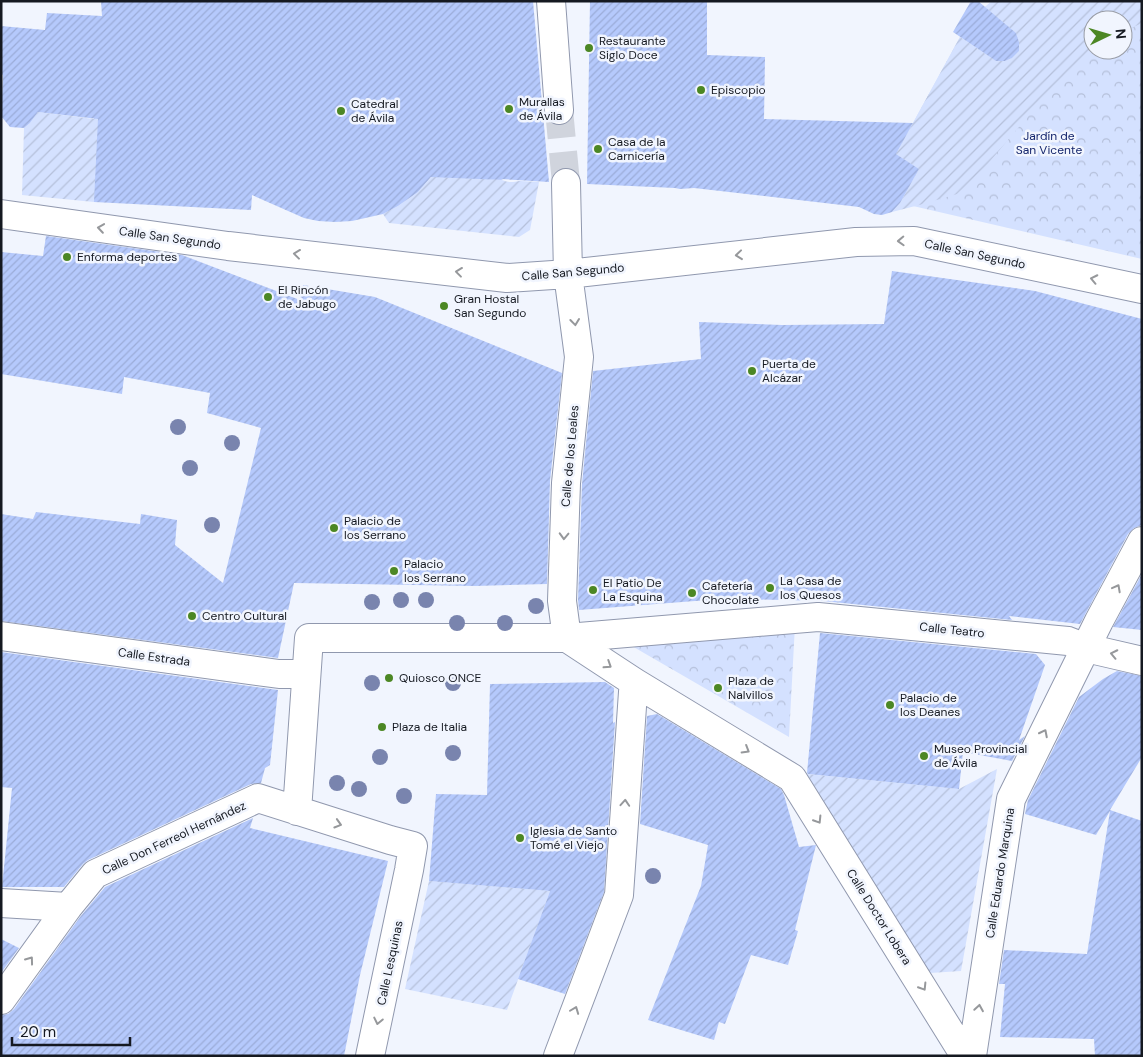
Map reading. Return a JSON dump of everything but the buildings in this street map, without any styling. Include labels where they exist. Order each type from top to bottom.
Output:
[{"type":"street","points":[[551,1],[559,110]]},
{"type":"street","name":"Calle de los Leales","points":[[566,183],[568,274],[579,357],[566,483],[562,601],[568,638]]},
{"type":"street","name":"Calle San Segundo","points":[[1,214],[228,246],[507,278],[568,274],[856,242],[914,241],[1142,289]]},
{"type":"street","name":"Calle Eduardo Marquina","points":[[972,1056],[1011,799],[1142,541]]},
{"type":"street","name":"Calle Teatro","points":[[568,638],[818,617],[1068,641],[1086,648],[1142,661]]},
{"type":"street","name":"Calle Estrada","points":[[1,636],[279,674],[306,674]]},
{"type":"street","points":[[297,811],[309,638],[568,638],[634,682],[619,894],[558,1056]]},
{"type":"street","name":"Calle Doctor Lobera","points":[[634,682],[792,778],[965,1056]]},
{"type":"street","name":"Calle Don Ferreol Hernández","points":[[1,1000],[68,907],[96,874],[258,798],[297,811]]},
{"type":"street","name":"Calle Lesquinas","points":[[297,811],[413,846],[376,1054]]},
{"type":"street","points":[[1,903],[68,907]]},
{"type":"green space","name":"Jardín de San Vicente","points":[[992,1],[1142,1],[1142,259],[900,203],[919,169],[896,154],[960,37],[996,61],[1005,61],[1012,58],[1019,51],[1016,33],[985,7]]},
{"type":"green space","points":[[992,1],[1142,1],[1142,23],[1133,27],[1133,10],[1083,10],[1084,60],[1040,102],[981,172],[957,194],[892,212],[900,203],[919,169],[896,154],[960,37],[996,61],[1005,61],[1012,58],[1019,51],[1016,33],[985,7]]},
{"type":"green space","points":[[98,85],[132,88],[94,202],[22,195],[24,128],[38,112],[94,119]]},
{"type":"green space","points":[[433,175],[509,182],[539,182],[530,230],[519,237],[389,223],[383,214],[418,192]]},
{"type":"green space","points":[[795,625],[789,737],[625,642]]},
{"type":"green space","points":[[997,769],[961,971],[930,973],[807,774],[959,789]]},
{"type":"green space","points":[[429,881],[550,891],[507,1010],[405,989]]},
{"type":"tunnel","points":[[559,110],[566,183]]},
{"type":"place","name":"Restaurante Siglo Doce","points":[[589,48]]},
{"type":"place","name":"Episcopio","points":[[701,90]]},
{"type":"place","name":"Murallas de Ávila","points":[[509,109]]},
{"type":"place","name":"Catedral de Ávila","points":[[341,111]]},
{"type":"place","name":"Casa de la Carnicería","points":[[598,149]]},
{"type":"place","name":"Enforma deportes","points":[[67,257]]},
{"type":"place","name":"El Rincón de Jabugo","points":[[268,297]]},
{"type":"place","name":"Gran Hostal San Segundo","points":[[444,306]]},
{"type":"place","name":"Puerta de Alcázar","points":[[752,371]]},
{"type":"place","name":"Palacio de los Serrano","points":[[334,528]]},
{"type":"place","name":"Palacio los Serrano","points":[[394,571]]},
{"type":"place","name":"La Casa de los Quesos","points":[[770,588]]},
{"type":"place","name":"El Patio De La Esquina","points":[[593,590]]},
{"type":"place","name":"Cafetería Chocolate","points":[[692,593]]},
{"type":"place","name":"Centro Cultural","points":[[192,616]]},
{"type":"place","name":"Quiosco ONCE","points":[[389,678]]},
{"type":"place","name":"Plaza de Nalvillos","points":[[718,688]]},
{"type":"place","name":"Palacio de los Deanes","points":[[890,705]]},
{"type":"place","name":"Plaza de Italia","points":[[382,727]]},
{"type":"place","name":"Museo Provincial de Ávila","points":[[924,756]]},
{"type":"place","name":"Iglesia de Santo Tomé el Viejo","points":[[520,838]]}]
